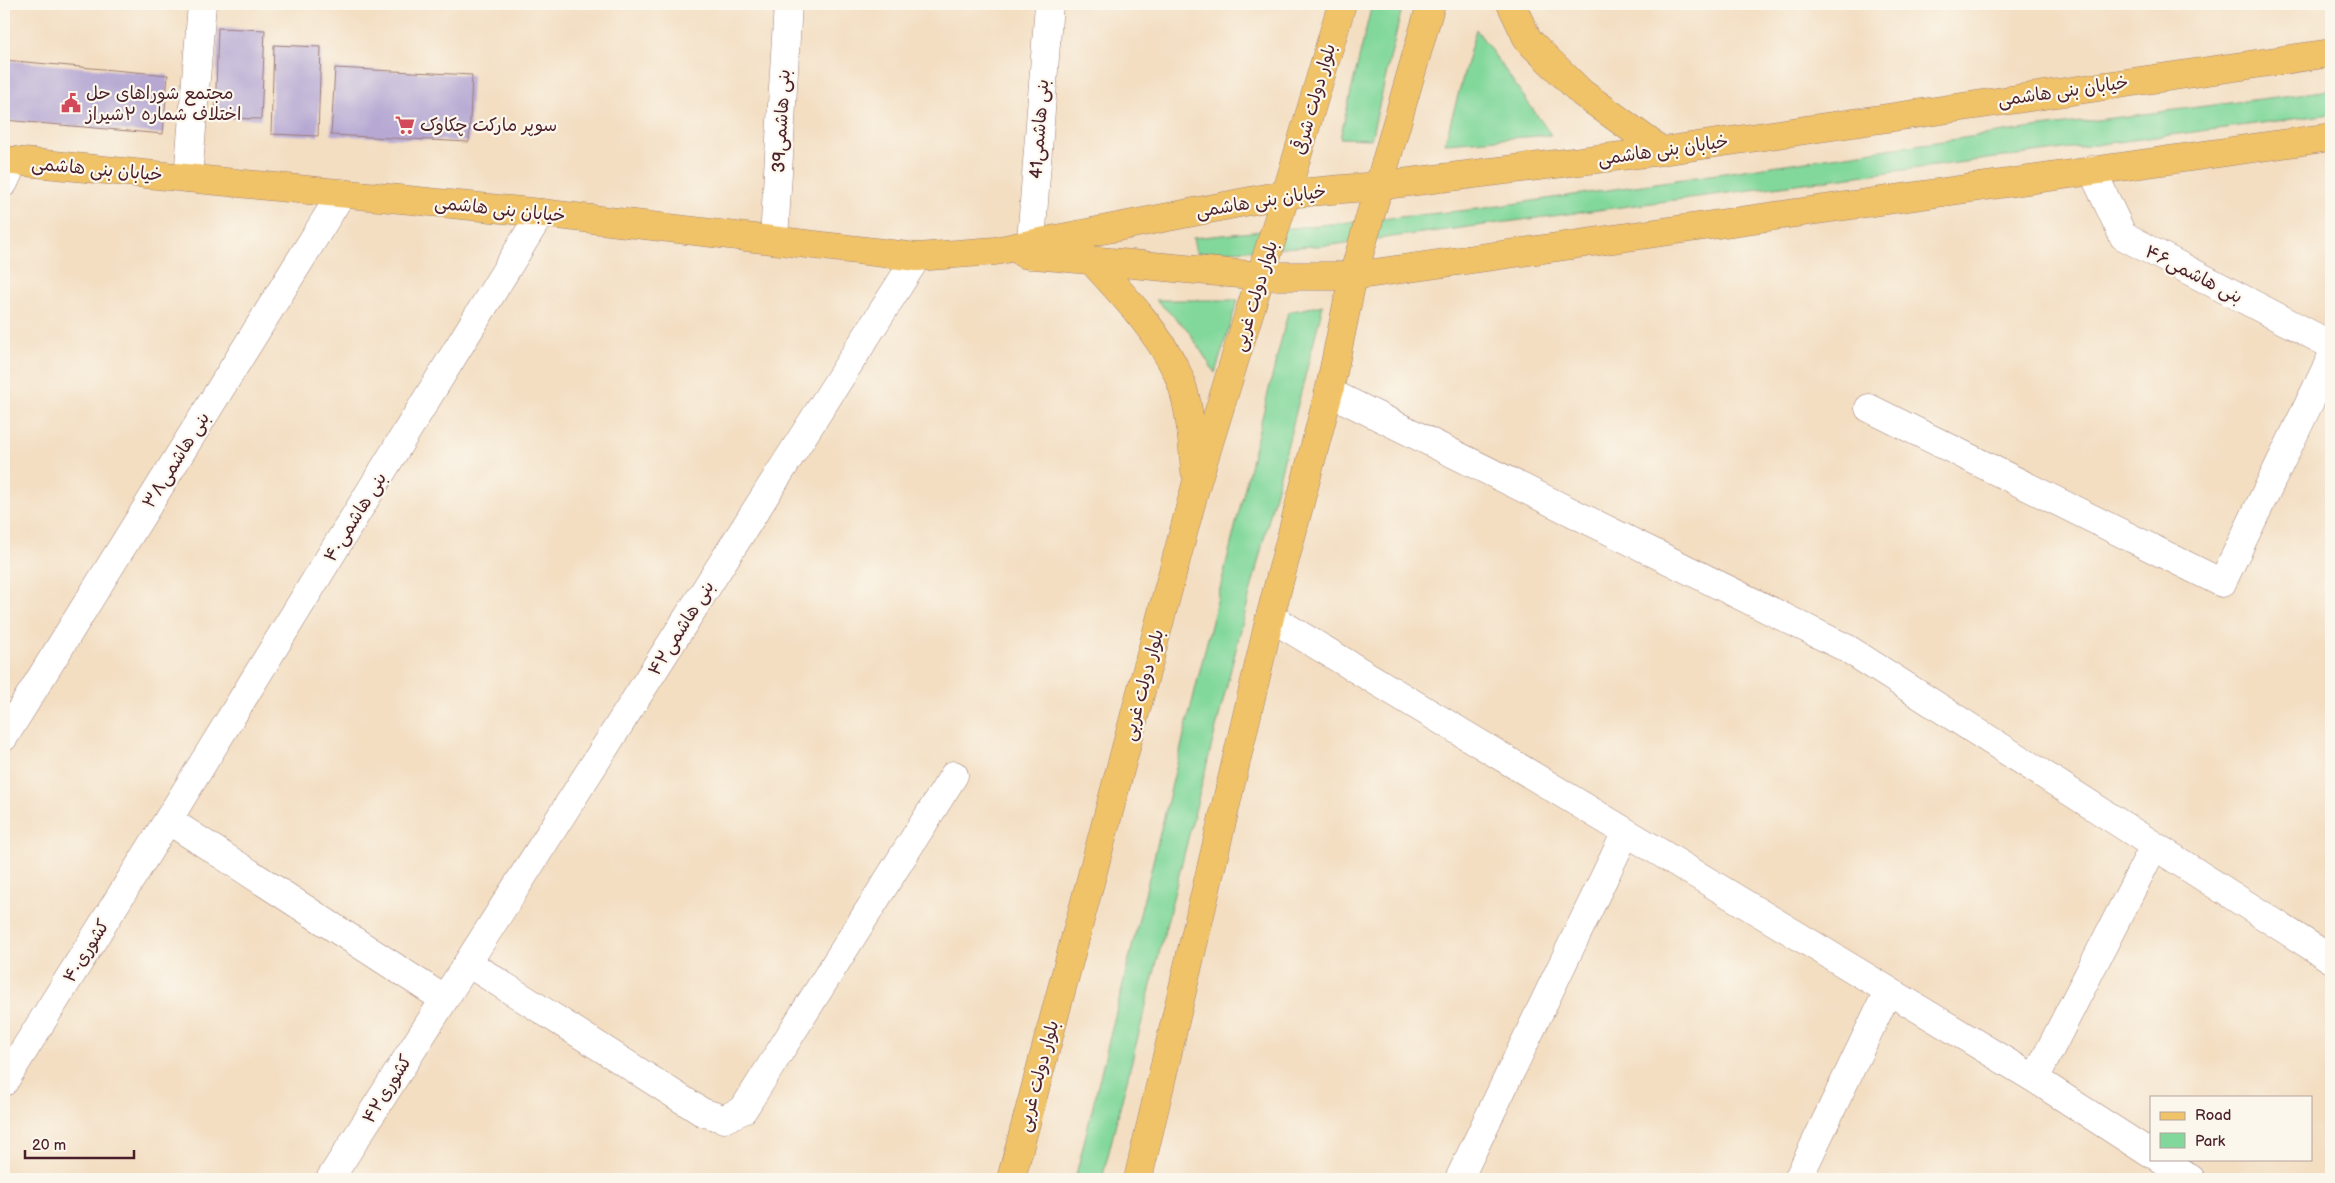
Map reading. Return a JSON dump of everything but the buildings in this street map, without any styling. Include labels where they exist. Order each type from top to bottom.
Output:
[{"type":"main road","name":"بلوار دولت شرقی","points":[[1286,194],[1342,4]]},
{"type":"main road","points":[[1138,1179],[1270,617],[1329,392],[1353,276],[1377,186],[1431,4]]},
{"type":"main road","points":[[1511,4],[1528,40],[1582,93],[1662,151]]},
{"type":"main road","name":"خیابان بنی هاشمی","points":[[7,168],[188,178],[342,193],[774,238],[917,257],[1030,249],[1286,194],[1377,186],[1662,151],[2331,53]]},
{"type":"main road","name":"خیابان بنی هاشمی","points":[[1030,249],[1092,261],[1261,276],[1353,276],[2331,137]]},
{"type":"main road","name":"بلوار دولت غربی","points":[[1011,1179],[1196,485],[1286,194]]},
{"type":"main road","points":[[1092,261],[1145,319],[1176,371],[1191,423],[1196,485]]},
{"type":"street","points":[[188,178],[202,4]]},
{"type":"street","name":"بنی هاشمی39","points":[[774,238],[788,4]]},
{"type":"street","name":"بنی هاشمی41","points":[[1030,249],[1049,4]]},
{"type":"street","name":"بنی هاشمی۴۶","points":[[2092,170],[2123,236],[2331,345]]},
{"type":"street","name":"بنی هاشمی۳۸","points":[[7,732],[342,193]]},
{"type":"street","name":"بنی هاشمی۴۰","points":[[168,820],[541,213]]},
{"type":"street","name":"بنی هاشمی۴۲","points":[[444,999],[917,257]]},
{"type":"street","points":[[1869,408],[2222,583],[2331,358]]},
{"type":"street","points":[[1329,392],[1848,649],[2331,960]]},
{"type":"street","points":[[1270,617],[2035,1079],[2150,1158]]},
{"type":"street","points":[[468,962],[702,1112],[724,1119],[743,1110],[954,776]]},
{"type":"street","points":[[168,820],[444,999]]},
{"type":"street","name":"کشوری۴۰","points":[[4,1082],[168,820]]},
{"type":"street","points":[[1459,1179],[1626,832]]},
{"type":"street","points":[[2035,1079],[2154,846]]},
{"type":"street","points":[[1798,1179],[1888,990]]},
{"type":"street","name":"کشوری۴۲","points":[[330,1179],[444,999]]},
{"type":"street","points":[[2159,1164],[2191,1179]]},
{"type":"green space","points":[[1372,4],[1403,4],[1371,139],[1340,138]]},
{"type":"green space","points":[[1476,29],[1551,135],[1445,143]]},
{"type":"green space","points":[[2331,90],[2331,114],[1331,245],[1196,253],[1193,238],[1478,209],[2011,131]]},
{"type":"green space","points":[[1156,300],[1238,300],[1215,373],[1187,329]]},
{"type":"green space","points":[[1323,305],[1102,1179],[1075,1179],[1288,312]]},
{"type":"place","name":"مجتمع شوراهای حل اختلاف شماره ۲شیراز","points":[[71,103]]},
{"type":"place","name":"سوپر مارکت چکاوک","points":[[405,125]]}]
